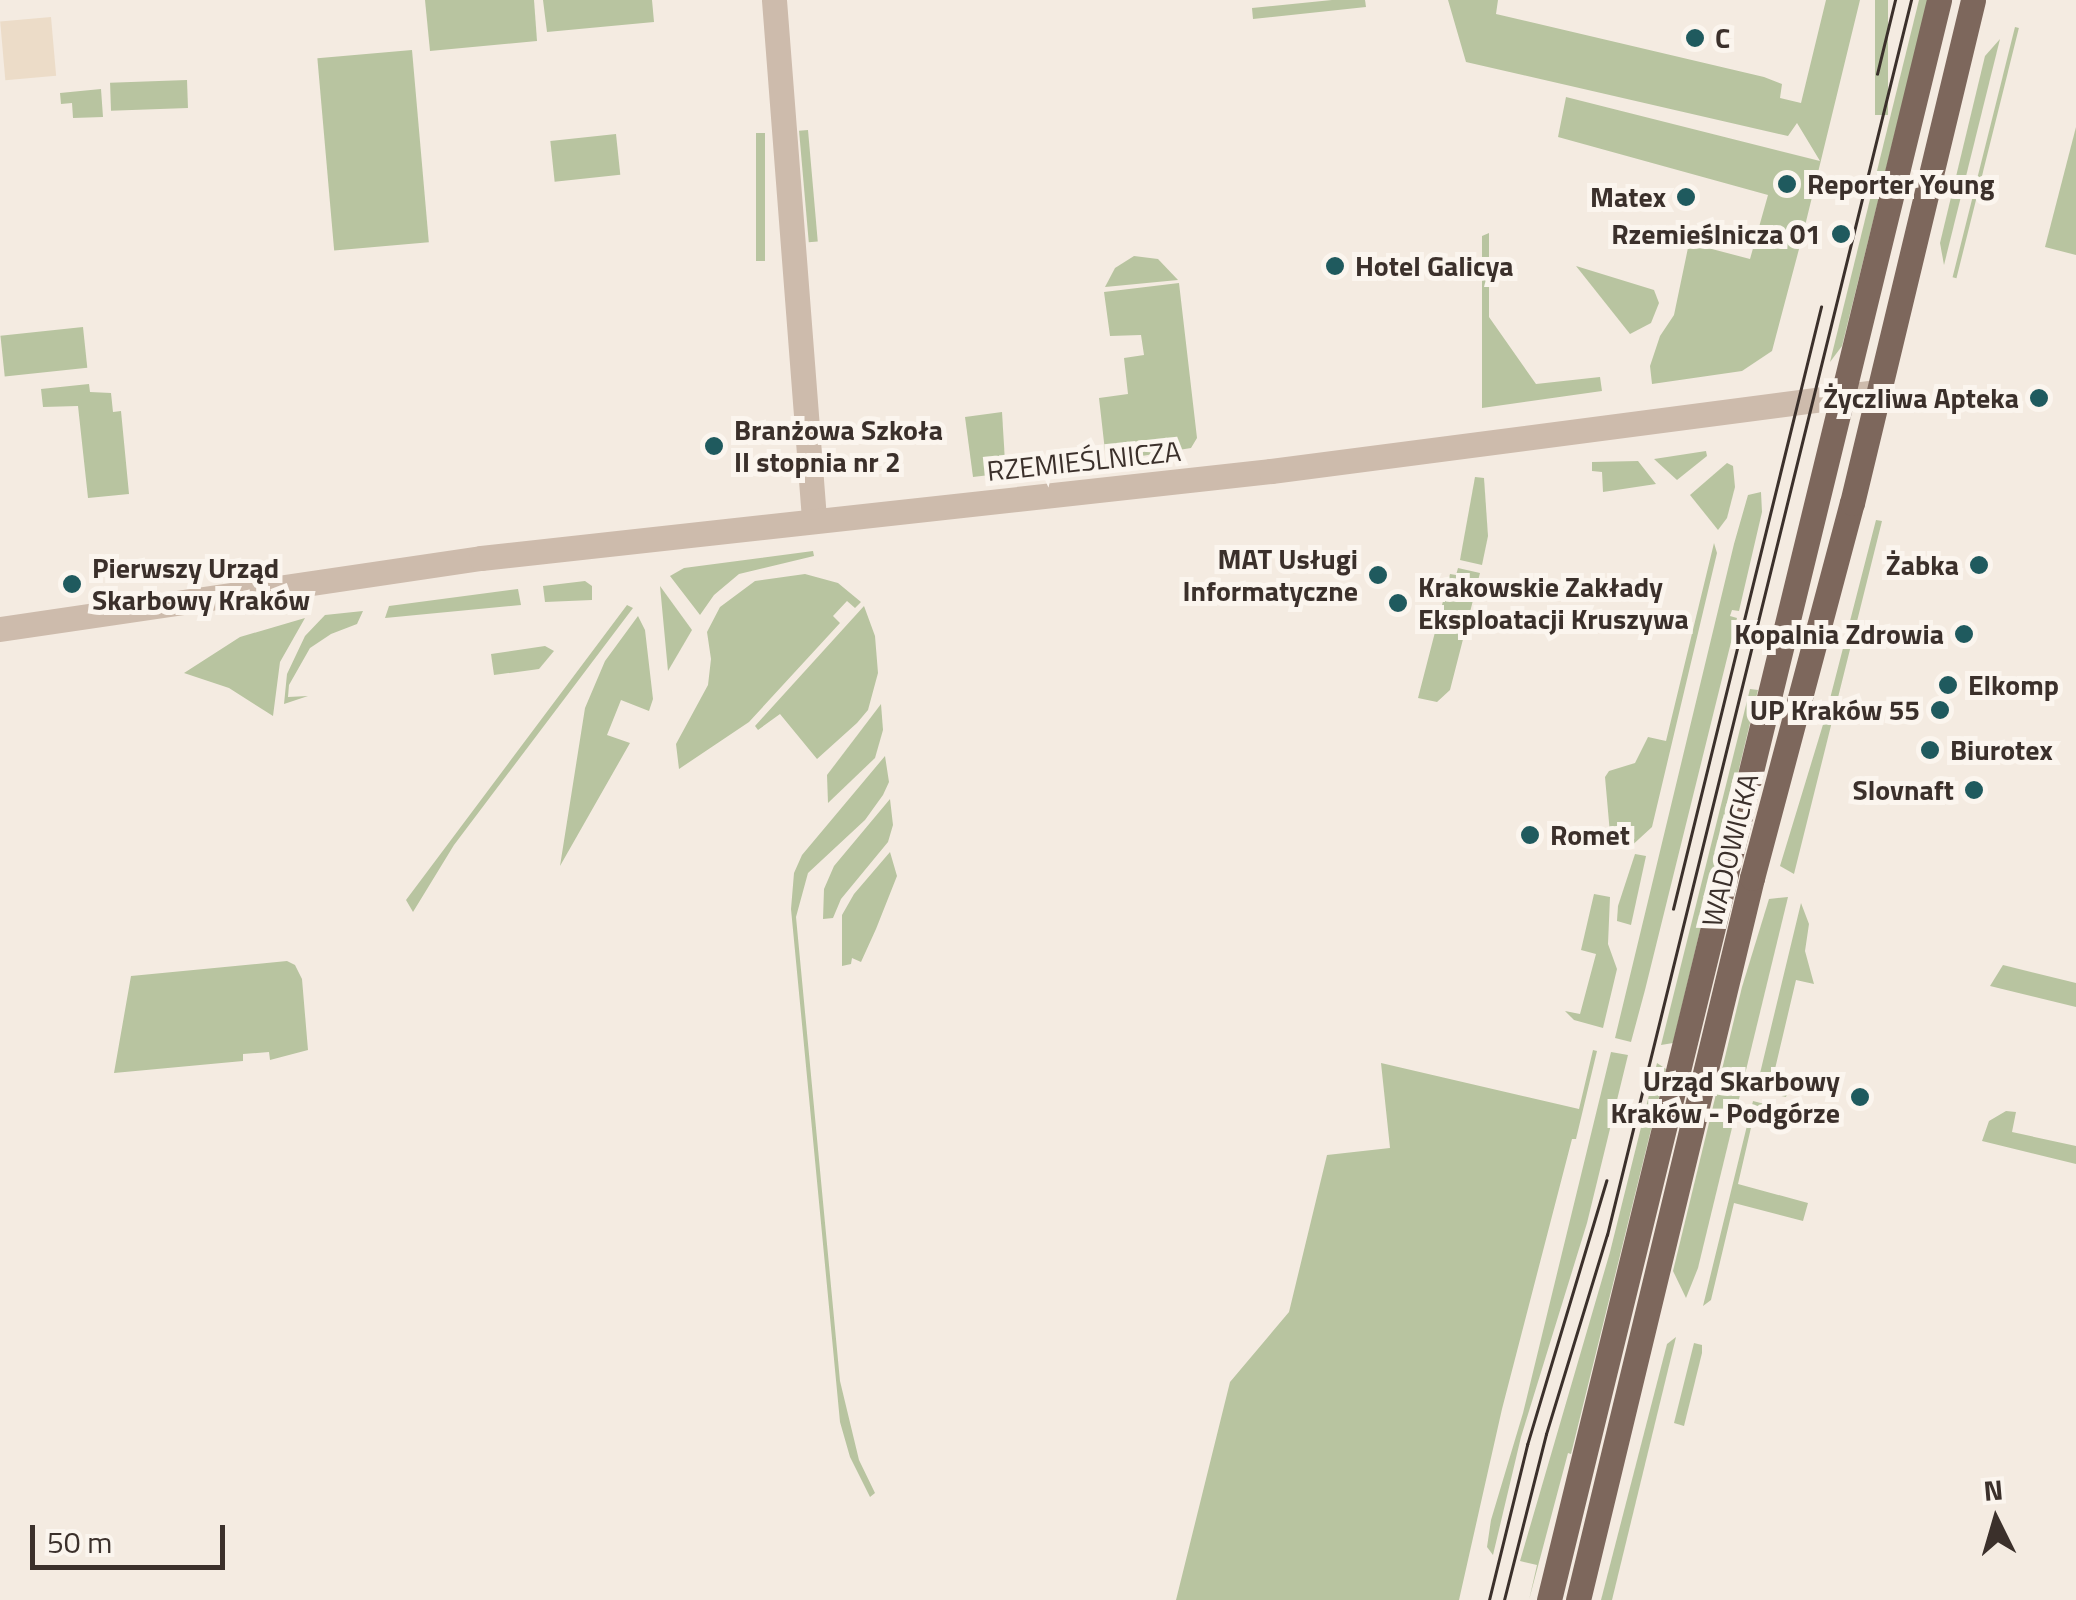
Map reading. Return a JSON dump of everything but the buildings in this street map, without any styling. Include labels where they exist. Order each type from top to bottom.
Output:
[{"type":"main road","name":"WADOWICKA","points":[[1549,1600],[1939,0]]},
{"type":"main road","name":"WADOWICKA","points":[[1578,1600],[1752,878],[1878,392],[1973,0]]},
{"type":"street","points":[[774,0],[814,519]]},
{"type":"street","name":"RZEMIEŚLNICZA","points":[[0,630],[481,558],[1271,470],[1878,392]]},
{"type":"green space","points":[[425,0],[534,0],[537,41],[430,51]]},
{"type":"green space","points":[[543,0],[652,0],[654,22],[547,32]]},
{"type":"green space","points":[[1365,0],[1366,7],[1253,19],[1252,8]]},
{"type":"green space","points":[[1448,0],[1498,0],[1496,14],[1764,77],[1782,84],[1780,98],[1801,103],[1826,0],[1860,0],[1803,234],[1772,351],[1742,371],[1652,384],[1650,366],[1660,336],[1674,315],[1689,243],[1750,259],[1768,195],[1558,137],[1566,97],[1820,161],[1797,123],[1788,136],[1466,62]]},
{"type":"green space","points":[[1875,0],[1888,0],[1888,115],[1875,115]]},
{"type":"green space","points":[[1919,0],[1928,0],[1842,346],[1830,362]]},
{"type":"green space","points":[[2015,27],[2019,28],[1956,278],[1953,277]]},
{"type":"green space","points":[[2000,39],[1944,265],[1940,243],[1985,56]]},
{"type":"green space","points":[[412,50],[429,242],[334,251],[317,58]]},
{"type":"green space","points":[[187,80],[188,108],[111,111],[110,83]]},
{"type":"green space","points":[[101,89],[103,117],[73,118],[72,103],[61,104],[60,93]]},
{"type":"green space","points":[[2076,127],[2076,255],[2045,247]]},
{"type":"green space","points":[[808,130],[818,242],[809,242],[799,131]]},
{"type":"green space","points":[[756,133],[765,133],[765,261],[756,261]]},
{"type":"green space","points":[[616,134],[620,175],[555,182],[550,141]]},
{"type":"green space","points":[[1489,233],[1489,317],[1536,384],[1600,377],[1602,391],[1482,408],[1482,236]]},
{"type":"green space","points":[[1134,256],[1158,259],[1178,280],[1105,287],[1115,268]]},
{"type":"green space","points":[[1576,266],[1654,290],[1659,303],[1651,323],[1630,334]]},
{"type":"green space","points":[[1179,283],[1197,438],[1191,448],[1117,460],[1105,451],[1099,398],[1128,394],[1124,358],[1144,355],[1141,335],[1110,336],[1104,292]]},
{"type":"green space","points":[[83,327],[87,368],[5,376],[0,336]]},
{"type":"green space","points":[[89,384],[90,392],[111,393],[113,412],[121,411],[129,494],[88,498],[78,406],[43,407],[41,389]]},
{"type":"green space","points":[[1002,412],[1005,462],[998,474],[973,477],[965,417]]},
{"type":"green space","points":[[1706,451],[1707,456],[1677,480],[1654,459]]},
{"type":"green space","points":[[1638,461],[1656,484],[1603,492],[1602,472],[1592,471],[1592,462]]},
{"type":"green space","points":[[1727,463],[1733,466],[1735,487],[1727,518],[1718,530],[1690,495]]},
{"type":"green space","points":[[1475,477],[1484,478],[1488,536],[1482,565],[1460,560]]},
{"type":"green space","points":[[1761,492],[1762,512],[1739,611],[1732,610],[1730,616],[1737,618],[1645,990],[1631,1042],[1615,1038],[1734,544],[1748,495]]},
{"type":"green space","points":[[1876,520],[1882,521],[1794,874],[1780,866],[1825,718]]},
{"type":"green space","points":[[1714,543],[1717,553],[1652,827],[1627,850],[1611,845],[1605,777],[1609,771],[1635,763],[1648,737],[1666,741]]},
{"type":"green space","points":[[813,551],[814,556],[739,574],[714,595],[700,615],[670,576],[684,568]]},
{"type":"green space","points":[[1458,568],[1480,573],[1450,690],[1437,702],[1418,698],[1450,574],[1456,575]]},
{"type":"green space","points":[[805,574],[838,583],[861,602],[855,608],[847,601],[833,616],[840,623],[749,722],[679,769],[676,744],[708,685],[711,659],[707,632],[720,607],[755,581]]},
{"type":"green space","points":[[585,581],[592,586],[592,600],[545,602],[543,586]]},
{"type":"green space","points":[[660,586],[692,630],[668,671]]},
{"type":"green space","points":[[518,589],[521,605],[385,618],[389,606]]},
{"type":"green space","points":[[627,605],[633,608],[454,845],[413,912],[406,900]]},
{"type":"green space","points":[[864,606],[875,636],[878,673],[868,710],[857,723],[817,759],[780,714],[758,730],[755,726]]},
{"type":"green space","points":[[363,611],[357,624],[310,648],[289,685],[288,697],[308,696],[284,704],[287,674],[305,636],[325,615]]},
{"type":"green space","points":[[638,616],[645,630],[653,699],[649,711],[621,700],[607,735],[630,743],[560,866],[585,708],[605,661]]},
{"type":"green space","points":[[305,618],[280,662],[273,716],[229,688],[184,673],[240,637]]},
{"type":"green space","points":[[545,646],[554,651],[539,669],[494,675],[491,654]]},
{"type":"green space","points":[[1750,689],[1758,690],[1673,1043],[1661,1045]]},
{"type":"green space","points":[[881,704],[883,730],[875,758],[828,803],[827,775]]},
{"type":"green space","points":[[885,756],[889,782],[883,795],[865,820],[808,873],[796,917],[840,1381],[859,1460],[875,1493],[870,1497],[850,1457],[840,1422],[791,909],[794,873],[802,855]]},
{"type":"green space","points":[[890,799],[893,825],[888,842],[841,899],[833,918],[823,919],[824,889],[834,866]]},
{"type":"green space","points":[[890,852],[897,876],[876,929],[861,962],[852,958],[851,964],[842,966],[842,915],[854,894]]},
{"type":"green space","points":[[1635,854],[1646,856],[1631,925],[1617,921]]},
{"type":"green space","points":[[1594,894],[1610,897],[1608,944],[1617,969],[1603,1028],[1574,1020],[1565,1011],[1580,1014],[1596,954],[1581,950]]},
{"type":"green space","points":[[1788,897],[1698,1268],[1686,1298],[1673,1271],[1742,987],[1769,899]]},
{"type":"green space","points":[[1801,903],[1809,924],[1805,951],[1814,984],[1796,980],[1771,1086],[1788,1091],[1786,1097],[1756,1090]]},
{"type":"green space","points":[[287,961],[295,965],[302,979],[308,1050],[270,1060],[269,1052],[243,1054],[243,1061],[114,1073],[131,976]]},
{"type":"green space","points":[[2003,965],[2076,983],[2076,1007],[1990,986]]},
{"type":"green space","points":[[1593,1050],[1597,1051],[1576,1139],[1572,1139],[1502,1409],[1459,1600],[1176,1600],[1230,1382],[1289,1312],[1327,1155],[1390,1148],[1381,1063],[1579,1109]]},
{"type":"green space","points":[[1611,1052],[1628,1055],[1587,1223],[1521,1437],[1493,1555],[1487,1547],[1491,1520],[1523,1413]]},
{"type":"green space","points":[[1657,1063],[1666,1069],[1571,1454],[1568,1453],[1529,1600],[1537,1565],[1520,1561],[1610,1252]]},
{"type":"green space","points":[[1753,1101],[1784,1109],[1783,1114],[1765,1109],[1753,1119],[1738,1184],[1808,1203],[1803,1221],[1734,1203],[1711,1300],[1703,1306]]},
{"type":"green space","points":[[2006,1111],[2016,1112],[2012,1132],[2076,1146],[2076,1164],[1982,1141],[1989,1121]]},
{"type":"green space","points":[[1676,1337],[1612,1600],[1601,1600],[1667,1344]]},
{"type":"green space","points":[[1694,1343],[1702,1345],[1702,1353],[1684,1426],[1674,1423]]},
{"type":"shaded area","points":[[51,17],[56,76],[5,80],[0,21]]},
{"type":"tram line","points":[[1877,74],[1895,0]]},
{"type":"tram line","points":[[1504,1600],[1546,1434],[1607,1235],[1911,0]]},
{"type":"tram line","points":[[1673,909],[1821,307]]},
{"type":"tram line","points":[[1489,1600],[1527,1445],[1606,1181]]},
{"type":"place","name":"C","points":[[1695,38]]},
{"type":"place","name":"Reporter Young","points":[[1787,184]]},
{"type":"place","name":"Matex","points":[[1686,197]]},
{"type":"place","name":"Rzemieślnicza 01","points":[[1841,234]]},
{"type":"place","name":"Hotel Galicya","points":[[1335,266]]},
{"type":"place","name":"Życzliwa Apteka","points":[[2039,398]]},
{"type":"place","name":"Branżowa Szkoła II stopnia nr 2","points":[[714,446]]},
{"type":"place","name":"Żabka","points":[[1979,565]]},
{"type":"place","name":"MAT Usługi Informatyczne","points":[[1378,575]]},
{"type":"place","name":"Pierwszy Urząd Skarbowy Kraków","points":[[72,584]]},
{"type":"place","name":"Krakowskie Zakłady Eksploatacji Kruszywa","points":[[1398,603]]},
{"type":"place","name":"Kopalnia Zdrowia","points":[[1964,634]]},
{"type":"place","name":"Elkomp","points":[[1948,685]]},
{"type":"place","name":"UP Kraków 55","points":[[1940,710]]},
{"type":"place","name":"Biurotex","points":[[1930,750]]},
{"type":"place","name":"Slovnaft","points":[[1974,790]]},
{"type":"place","name":"Romet","points":[[1530,835]]},
{"type":"place","name":"Urząd Skarbowy Kraków - Podgórze","points":[[1860,1097]]}]
